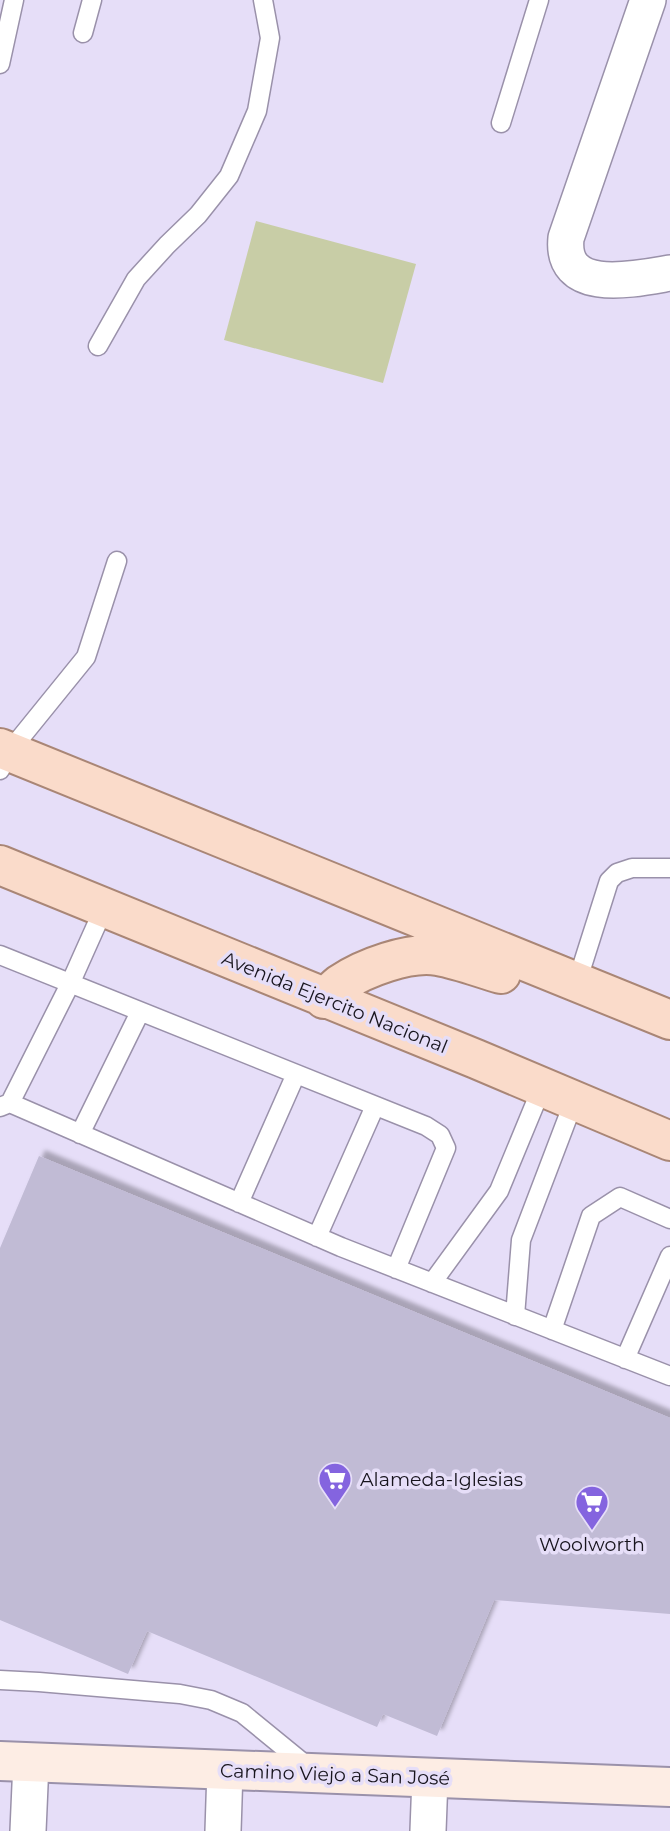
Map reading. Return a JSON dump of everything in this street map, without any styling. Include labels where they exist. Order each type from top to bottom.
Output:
[{"type":"main road","points":[[3,757],[532,963],[670,1020]]},
{"type":"main road","name":"Avenida Ejercito Nacional","points":[[0,865],[670,1141]]},
{"type":"main road","points":[[324,999],[355,976],[404,958],[435,956],[509,977],[527,971],[532,963]]},
{"type":"street","points":[[655,5],[566,238],[564,251],[574,269],[586,277],[623,280],[670,273]]},
{"type":"street","points":[[15,1761],[28,1831]]},
{"type":"street","name":"Camino Viejo a San José","points":[[15,1761],[670,1787]]},
{"type":"street","points":[[223,1831],[225,1770]]},
{"type":"street","points":[[428,1831],[430,1778]]},
{"type":"lane","points":[[0,64],[14,0]]},
{"type":"lane","points":[[83,33],[92,0]]},
{"type":"lane","points":[[98,346],[136,279],[198,215],[229,176],[257,111],[270,38],[263,0]]},
{"type":"lane","points":[[501,122],[539,0]]},
{"type":"lane","points":[[3,757],[86,657],[117,561]]},
{"type":"lane","points":[[577,982],[608,881],[617,873],[632,868],[670,868]]},
{"type":"lane","points":[[104,908],[69,984],[5,1105],[80,1134],[317,1237],[670,1376]]},
{"type":"lane","points":[[0,956],[426,1126],[440,1135],[446,1148],[396,1269]]},
{"type":"lane","points":[[80,1134],[141,1012]]},
{"type":"lane","points":[[239,1203],[296,1074]]},
{"type":"lane","points":[[432,1283],[499,1191],[558,1094]]},
{"type":"lane","points":[[515,1316],[521,1240],[558,1094]]},
{"type":"lane","points":[[317,1237],[375,1106]]},
{"type":"lane","points":[[552,1330],[591,1216],[620,1197],[670,1219]]},
{"type":"lane","points":[[625,1359],[670,1256]]},
{"type":"lane","points":[[0,1680],[167,1693],[211,1700],[242,1713],[316,1773]]},
{"type":"green space","points":[[256,221],[416,264],[383,383],[224,340]]},
{"type":"building","name":"Alameda-Iglesias","points":[[39,1156],[670,1418],[670,1614],[494,1600],[437,1736],[383,1714],[377,1727],[147,1631],[128,1674],[0,1620],[0,1248]]},
{"type":"place","name":"Alameda-Iglesias","points":[[335,1509]]},
{"type":"place","name":"Woolworth","points":[[592,1532]]}]
